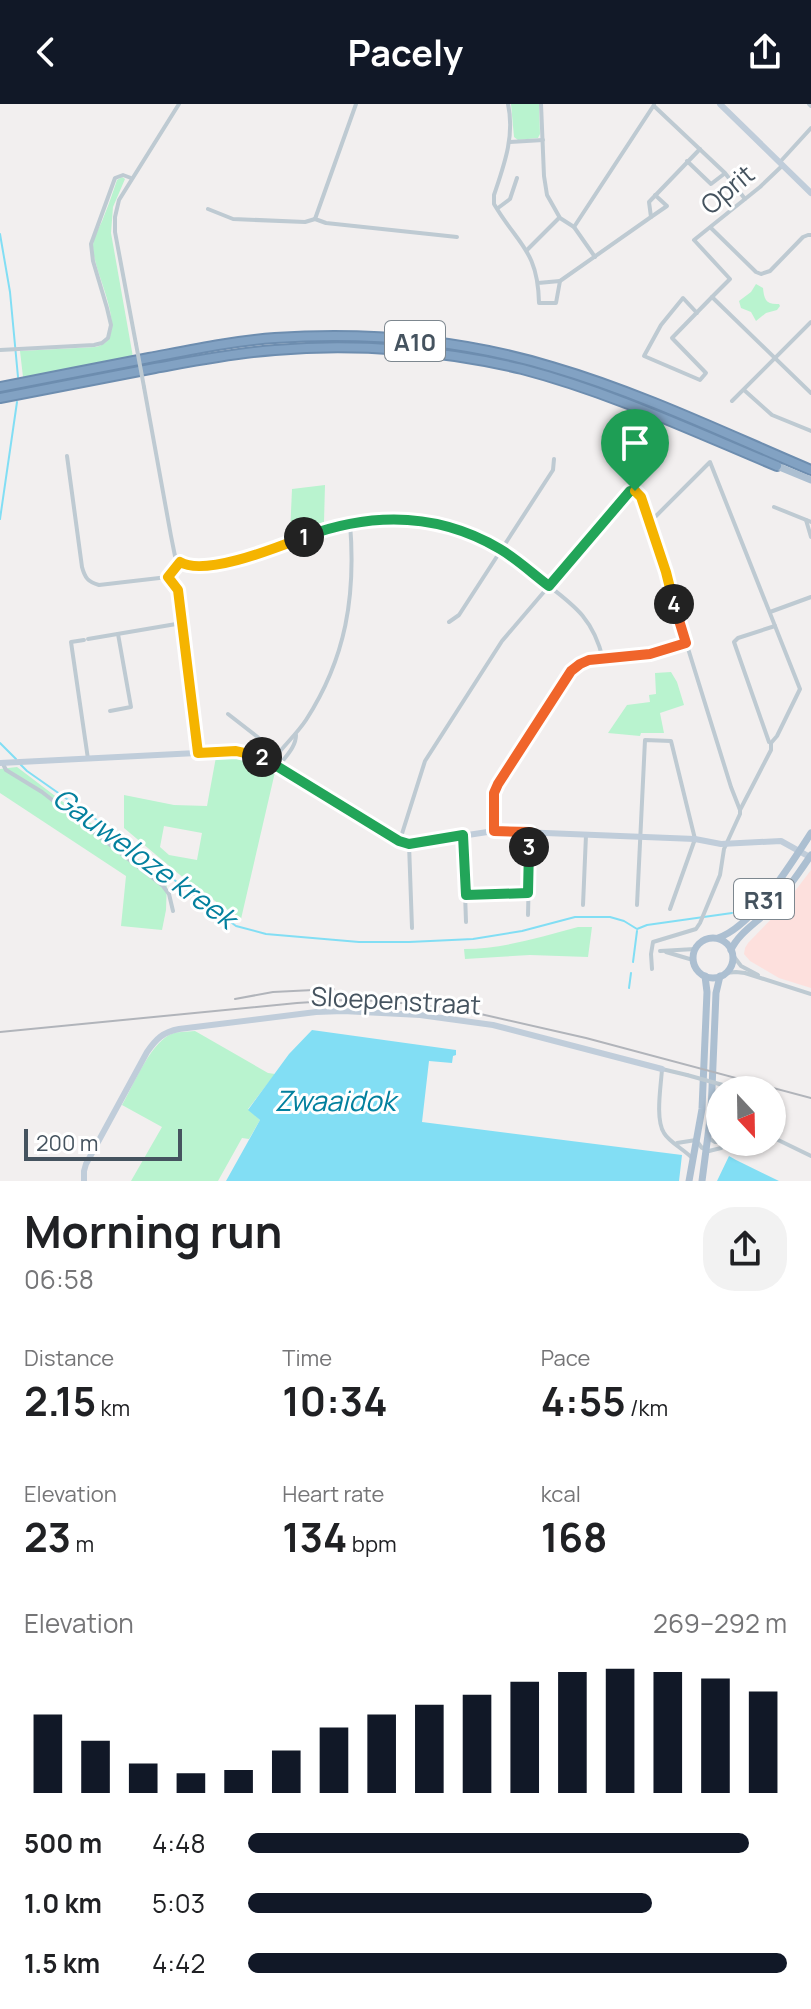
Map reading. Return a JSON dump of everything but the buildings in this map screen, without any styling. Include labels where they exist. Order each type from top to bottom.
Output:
[{"type":"highway","name":"A10","points":[[0,387],[202,348],[273,338],[362,336],[423,341],[481,350],[552,367],[615,388],[811,470]]},
{"type":"highway","name":"A10","points":[[0,398],[205,359],[274,350],[360,348],[423,353],[484,362],[552,378],[636,408],[777,466]]},
{"type":"main road","points":[[720,104],[811,193]]},
{"type":"main road","name":"A10","points":[[777,466],[811,480]]},
{"type":"main road","points":[[3,763],[236,751],[261,756],[276,764],[399,841],[409,844],[494,831],[530,832],[695,839],[726,844],[781,841],[811,857]]},
{"type":"main road","name":"R31","points":[[695,949],[705,940],[727,935],[740,925],[776,885],[811,833]]},
{"type":"main road","name":"R31","points":[[712,1076],[716,993],[722,975],[731,965],[734,944],[761,919],[811,857]]},
{"type":"main road","name":"R31","points":[[718,938],[732,952]]},
{"type":"main road","points":[[695,949],[693,960],[699,972],[715,978],[722,975]]},
{"type":"main road","points":[[689,1181],[704,1085],[705,976]]},
{"type":"main road","name":"Sloepenstraat","points":[[84,1181],[86,1164],[147,1052],[163,1034],[179,1029],[316,1012],[420,1015],[493,1025],[662,1069]]},
{"type":"main road","name":"R31","points":[[702,1181],[706,1150]]},
{"type":"street","points":[[179,104],[131,178],[119,200],[115,217],[115,232],[175,556],[187,566],[195,566],[246,558],[321,530],[350,523],[400,518],[436,523],[472,534],[502,550],[549,586],[587,620],[603,659]]},
{"type":"street","points":[[315,219],[356,104]]},
{"type":"street","points":[[508,104],[510,142],[494,204],[532,259],[539,303],[556,303],[560,281]]},
{"type":"street","points":[[541,104],[545,188],[560,218],[574,227],[595,257]]},
{"type":"street","points":[[574,227],[653,105],[725,173],[745,199]]},
{"type":"street","name":"Oprit","points":[[712,297],[730,279],[694,240],[760,187],[811,128]]},
{"type":"street","points":[[510,142],[543,140]]},
{"type":"street","points":[[651,217],[649,202],[700,149]]},
{"type":"street","points":[[687,161],[711,184],[725,173]]},
{"type":"street","points":[[0,350],[94,345],[108,338],[111,325],[91,244],[115,178],[123,175],[131,178]]},
{"type":"street","points":[[497,208],[510,199],[517,178]]},
{"type":"street","points":[[538,283],[560,281],[667,206],[655,195]]},
{"type":"street","points":[[208,209],[233,219],[305,222],[315,219],[326,223],[457,237]]},
{"type":"street","points":[[527,250],[560,218]]},
{"type":"street","points":[[711,227],[761,274],[770,271],[803,237],[811,235]]},
{"type":"street","points":[[697,313],[683,298],[661,325],[644,356],[700,380],[706,373],[672,338],[697,313],[712,297],[811,393]]},
{"type":"street","points":[[732,401],[811,322]]},
{"type":"street","points":[[744,390],[772,415],[811,431]]},
{"type":"street","points":[[67,456],[82,567],[91,583],[99,585],[168,577],[180,562]]},
{"type":"street","points":[[449,622],[459,615],[502,550],[553,470],[554,459]]},
{"type":"street","points":[[648,521],[710,462],[799,685],[799,693],[771,743]]},
{"type":"street","points":[[399,841],[425,761],[502,641],[630,491],[641,497],[740,810]]},
{"type":"street","points":[[774,507],[808,521],[811,537]]},
{"type":"street","points":[[276,764],[274,759],[296,735],[326,686],[343,640],[352,589],[350,523]]},
{"type":"street","points":[[168,577],[178,590],[198,753]]},
{"type":"street","points":[[770,612],[811,597]]},
{"type":"street","points":[[88,759],[71,642],[182,623]]},
{"type":"street","points":[[652,969],[653,942],[696,929],[700,923],[720,875],[726,844],[771,750],[734,642],[775,626]]},
{"type":"street","points":[[110,711],[131,707],[118,634]]},
{"type":"street","points":[[494,831],[494,793],[571,671],[589,660],[650,654],[686,643]]},
{"type":"street","points":[[228,714],[264,742],[261,756]]},
{"type":"street","points":[[637,905],[645,740],[671,741],[695,839],[670,909]]},
{"type":"street","points":[[3,763],[6,770],[42,792],[163,886],[169,894],[173,911]]},
{"type":"street","points":[[528,915],[530,832]]},
{"type":"street","points":[[463,835],[466,922]]},
{"type":"street","points":[[583,905],[586,835]]},
{"type":"street","points":[[409,844],[412,928]]},
{"type":"street","points":[[466,895],[528,893]]},
{"type":"street","points":[[693,960],[660,951],[695,949]]},
{"type":"street","points":[[732,952],[741,966],[771,982]]},
{"type":"street","points":[[722,975],[745,973],[811,994]]},
{"type":"street","points":[[662,1069],[661,1125],[665,1135],[693,1159]]},
{"type":"street","name":"Sloepenstraat","points":[[662,1069],[706,1080]]},
{"type":"street","points":[[676,1143],[696,1140],[706,1150]]},
{"type":"street","points":[[786,1144],[811,1156]]},
{"type":"shaded area","points":[[811,870],[811,988],[779,978],[744,954],[748,943],[782,908]]},
{"type":"green space","points":[[511,104],[539,104],[538,138],[518,140],[514,137]]},
{"type":"green space","points":[[125,179],[113,207],[111,233],[133,357],[23,377],[20,351],[96,347],[107,341],[111,318],[93,245],[117,180]]},
{"type":"green space","points":[[756,284],[763,288],[766,300],[780,306],[756,321],[751,312],[741,308],[739,301]]},
{"type":"green space","points":[[325,485],[324,522],[290,535],[292,489]]},
{"type":"green space","points":[[671,672],[684,705],[660,713],[664,733],[641,733],[640,736],[608,733],[627,705],[650,702],[649,695],[656,694],[655,673]]},
{"type":"green space","points":[[216,757],[247,759],[275,772],[241,919],[192,885],[124,828],[124,795],[174,805],[207,806]],"holes":[[[164,826],[202,833],[197,860],[169,855],[160,847]]]},
{"type":"green space","points":[[17,767],[167,881],[162,930],[121,926],[126,876],[0,793],[0,769]]},
{"type":"green space","points":[[578,927],[592,927],[588,957],[530,955],[465,959],[464,949],[508,945]]},
{"type":"green space","points":[[195,1031],[268,1073],[275,1074],[248,1109],[260,1120],[249,1139],[242,1138],[218,1181],[131,1181],[162,1127],[122,1105],[148,1057],[162,1040],[175,1033]]},
{"type":"water","name":"Zwaaidok","points":[[312,1030],[456,1050],[452,1063],[429,1061],[422,1122],[682,1155],[679,1181],[226,1181],[260,1120],[248,1110],[289,1054]]},
{"type":"water","points":[[729,1156],[779,1181],[717,1181]]},
{"type":"waterway","name":"Gauweloze kreek","points":[[0,234],[10,292],[18,377]]},
{"type":"waterway","name":"Gauweloze kreek","points":[[0,519],[17,402]]},
{"type":"waterway","name":"Gauweloze kreek","points":[[0,743],[16,759]]},
{"type":"waterway","name":"Gauweloze kreek","points":[[20,764],[131,844],[236,926],[266,934],[359,942],[409,942],[473,939],[522,931],[575,917],[610,917],[637,929],[732,913]]},
{"type":"waterway","points":[[633,962],[637,931]]},
{"type":"waterway","points":[[629,988],[631,973]]},
{"type":"railway","points":[[235,999],[273,992],[334,989]]},
{"type":"railway","points":[[0,1032],[297,1003],[380,1001],[476,1013],[586,1038],[811,1098]]},
{"type":"route","points":[[630,491],[635,491],[641,497],[656,540],[686,643],[650,654],[589,660],[580,664],[571,671],[504,774],[494,793],[494,831],[530,832],[528,893],[466,895],[463,835],[409,844],[399,841],[261,756],[236,751],[198,753],[178,590],[168,577],[180,562],[195,566],[246,558],[336,526],[400,518],[436,523],[472,534],[502,550],[549,586],[630,491]]}]
